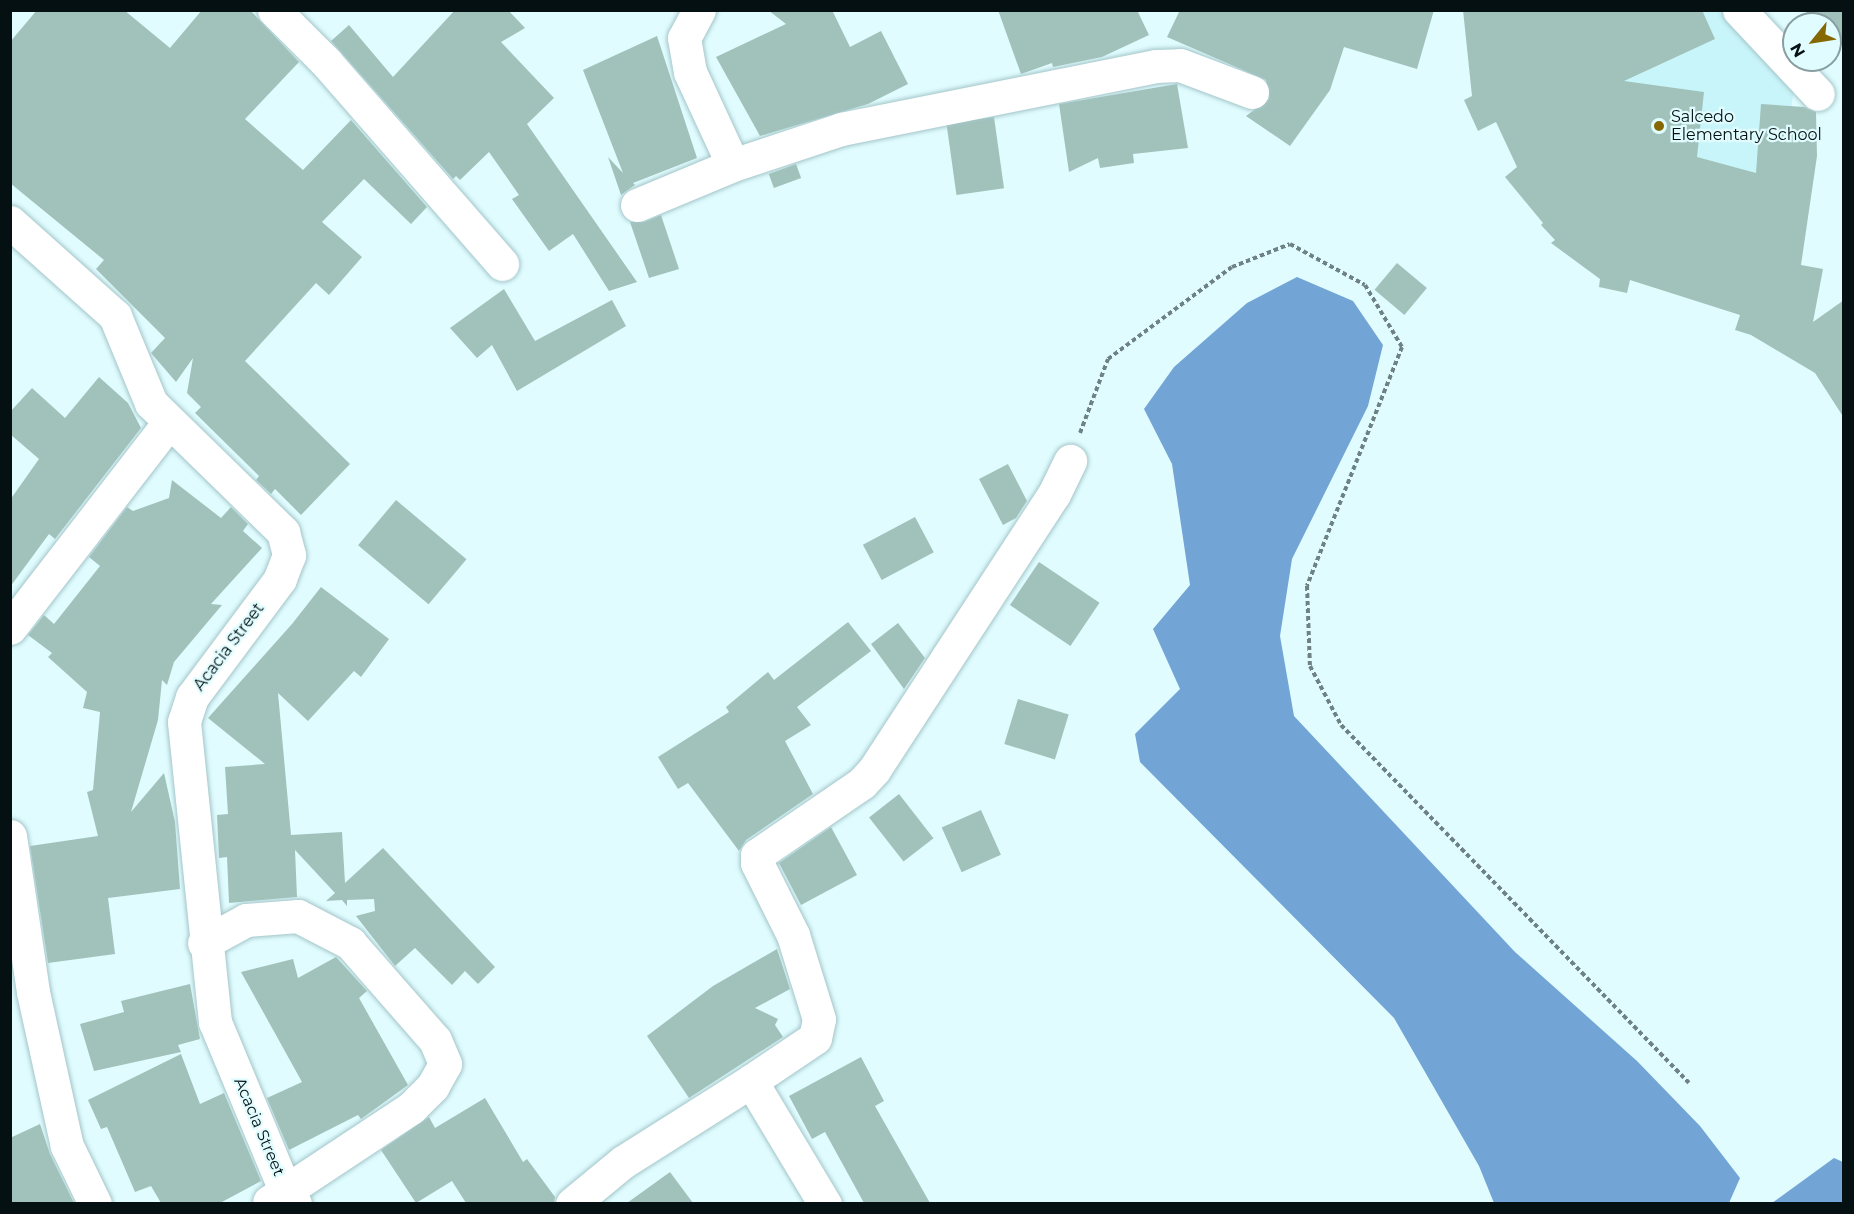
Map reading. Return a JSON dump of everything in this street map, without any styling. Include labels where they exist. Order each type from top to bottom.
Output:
[{"type":"street","points":[[274,10],[326,62],[502,264]]},
{"type":"street","points":[[699,10],[684,38],[690,72],[733,165]]},
{"type":"street","points":[[1739,10],[1818,94]]},
{"type":"street","points":[[637,206],[733,165],[841,129],[1168,64],[1252,92]]},
{"type":"street","name":"Acacia Street","points":[[10,222],[115,316],[151,403],[283,532],[289,555],[280,579],[192,697],[184,722],[204,943],[215,1022],[283,1199]]},
{"type":"street","points":[[10,628],[170,422]]},
{"type":"street","points":[[572,1203],[622,1162],[752,1081],[815,1038],[819,1019],[793,934],[757,864],[757,855],[862,783],[874,770],[1054,494],[1070,461]]},
{"type":"street","points":[[10,836],[33,992],[67,1146],[95,1203]]},
{"type":"street","points":[[204,943],[246,920],[298,916],[350,943],[435,1040],[445,1064],[433,1086],[411,1108],[283,1199]]},
{"type":"street","points":[[752,1081],[825,1203]]},
{"type":"path","points":[[1070,461],[1108,360],[1232,267],[1290,244],[1365,285],[1402,347],[1307,586],[1310,666],[1341,725],[1689,1083]]},
{"type":"shaded area","points":[[1679,11],[1723,11],[1782,68],[1782,72],[1786,72],[1795,81],[1779,196],[1549,88]]},
{"type":"water","points":[[1297,277],[1353,301],[1383,345],[1368,406],[1292,559],[1280,636],[1294,716],[1515,952],[1637,1061],[1700,1126],[1740,1178],[1729,1203],[1494,1203],[1479,1166],[1394,1018],[1140,762],[1135,734],[1180,689],[1153,629],[1190,585],[1172,464],[1144,409],[1174,367],[1247,303]]},
{"type":"water","points":[[1834,1158],[1843,1162],[1843,1203],[1772,1203]]},
{"type":"building","points":[[37,10],[124,10],[170,48],[202,10],[250,10],[299,62],[245,119],[303,170],[351,120],[427,207],[411,224],[364,179],[322,222],[362,257],[329,295],[316,283],[245,361],[350,464],[301,515],[275,489],[271,494],[256,480],[259,476],[195,413],[201,407],[187,393],[193,358],[176,382],[151,353],[165,338],[96,269],[104,260],[10,183],[10,42]]},
{"type":"building","points":[[455,10],[508,10],[525,28],[501,42],[554,98],[527,124],[637,282],[609,291],[573,234],[549,251],[512,199],[519,195],[489,152],[460,180],[456,176],[453,179],[331,41],[349,25],[393,77]]},
{"type":"building","points":[[768,10],[832,10],[850,47],[881,31],[908,84],[868,104],[760,136],[716,57],[786,24]]},
{"type":"building","points":[[998,10],[1137,10],[1149,35],[1102,57],[1053,67],[1052,63],[1021,74]]},
{"type":"building","points":[[1180,10],[1434,10],[1417,69],[1344,47],[1330,90],[1290,146],[1246,116],[1269,99],[1266,80],[1167,37]]},
{"type":"building","points":[[1463,10],[1702,10],[1715,39],[1624,81],[1704,92],[1697,157],[1756,173],[1761,104],[1804,107],[1816,112],[1817,156],[1801,265],[1823,269],[1813,322],[1844,300],[1844,418],[1815,373],[1751,335],[1735,330],[1740,315],[1630,280],[1627,293],[1599,287],[1600,279],[1551,243],[1555,240],[1505,177],[1517,167],[1496,122],[1478,131],[1464,100],[1472,96]]},
{"type":"building","points":[[1808,10],[1844,10],[1844,35],[1842,38],[1842,12],[1807,12]]},
{"type":"building","points":[[657,36],[697,158],[633,183],[635,185],[621,195],[608,157],[623,173],[583,70]]},
{"type":"building","points":[[1177,84],[1188,148],[1133,154],[1134,163],[1100,168],[1098,158],[1069,172],[1059,104]]},
{"type":"building","points":[[994,117],[1004,188],[956,195],[946,124]]},
{"type":"building","points":[[796,164],[801,178],[774,188],[769,174]]},
{"type":"building","points":[[661,215],[679,269],[649,278],[630,222],[644,222]]},
{"type":"building","points":[[1397,263],[1427,288],[1404,315],[1375,290]]},
{"type":"building","points":[[504,289],[535,341],[612,300],[626,326],[517,391],[492,345],[477,358],[450,328]]},
{"type":"building","points":[[99,377],[128,403],[141,428],[55,539],[49,534],[10,587],[10,500],[39,459],[10,434],[10,412],[32,388],[65,418]]},
{"type":"building","points":[[1008,464],[1027,501],[1016,518],[1003,525],[979,479]]},
{"type":"building","points":[[172,480],[221,518],[231,507],[248,524],[243,531],[262,548],[211,604],[222,605],[174,662],[167,685],[162,680],[158,720],[131,812],[164,773],[175,822],[180,889],[108,898],[115,954],[48,963],[30,846],[98,836],[87,792],[93,790],[100,712],[83,708],[87,692],[48,657],[52,653],[28,635],[44,615],[54,624],[100,566],[89,557],[127,507],[133,511],[169,498]]},
{"type":"building","points":[[396,500],[466,559],[429,604],[358,545]]},
{"type":"building","points":[[915,517],[934,552],[882,580],[863,545]]},
{"type":"building","points":[[1039,562],[1100,603],[1070,646],[1010,605]]},
{"type":"building","points":[[321,587],[389,639],[361,677],[354,671],[308,721],[278,693],[291,835],[342,832],[345,883],[383,848],[495,967],[478,984],[465,971],[452,985],[415,948],[395,966],[356,916],[375,911],[374,899],[347,900],[347,906],[342,900],[326,901],[335,893],[295,850],[297,897],[229,903],[227,857],[219,858],[217,815],[228,814],[225,767],[265,764],[208,718],[292,624]]},
{"type":"building","points":[[848,622],[871,651],[797,707],[811,725],[785,741],[813,794],[746,840],[739,851],[688,783],[678,789],[658,757],[729,712],[726,707],[768,672],[774,680]]},
{"type":"building","points":[[898,623],[925,658],[904,689],[871,644]]},
{"type":"building","points":[[1018,699],[1069,714],[1055,759],[1004,744]]},
{"type":"building","points":[[899,794],[933,838],[904,862],[869,817]]},
{"type":"building","points":[[981,810],[1001,855],[962,872],[942,827]]},
{"type":"building","points":[[831,827],[857,875],[801,905],[779,863]]},
{"type":"building","points":[[777,949],[790,989],[755,1008],[778,1019],[775,1025],[783,1037],[689,1098],[647,1036],[713,986]]},
{"type":"building","points":[[336,957],[367,991],[359,998],[408,1085],[361,1119],[358,1115],[289,1150],[267,1098],[302,1082],[241,972],[293,959],[298,978]]},
{"type":"building","points":[[190,984],[200,1039],[178,1045],[181,1052],[94,1071],[80,1024],[124,1012],[121,1001]]},
{"type":"building","points":[[181,1054],[200,1104],[224,1093],[261,1181],[220,1203],[161,1203],[151,1186],[135,1192],[107,1127],[101,1129],[88,1100]]},
{"type":"building","points":[[861,1057],[884,1101],[875,1106],[930,1203],[864,1203],[825,1132],[812,1139],[789,1096]]},
{"type":"building","points":[[485,1098],[523,1162],[527,1159],[555,1197],[554,1203],[466,1203],[452,1181],[416,1203],[381,1150],[429,1117],[435,1128]]},
{"type":"building","points":[[40,1124],[50,1154],[74,1203],[10,1203],[10,1138]]},
{"type":"building","points":[[670,1172],[693,1203],[627,1203]]},
{"type":"place","name":"Salcedo Elementary School","points":[[1659,126]]}]
